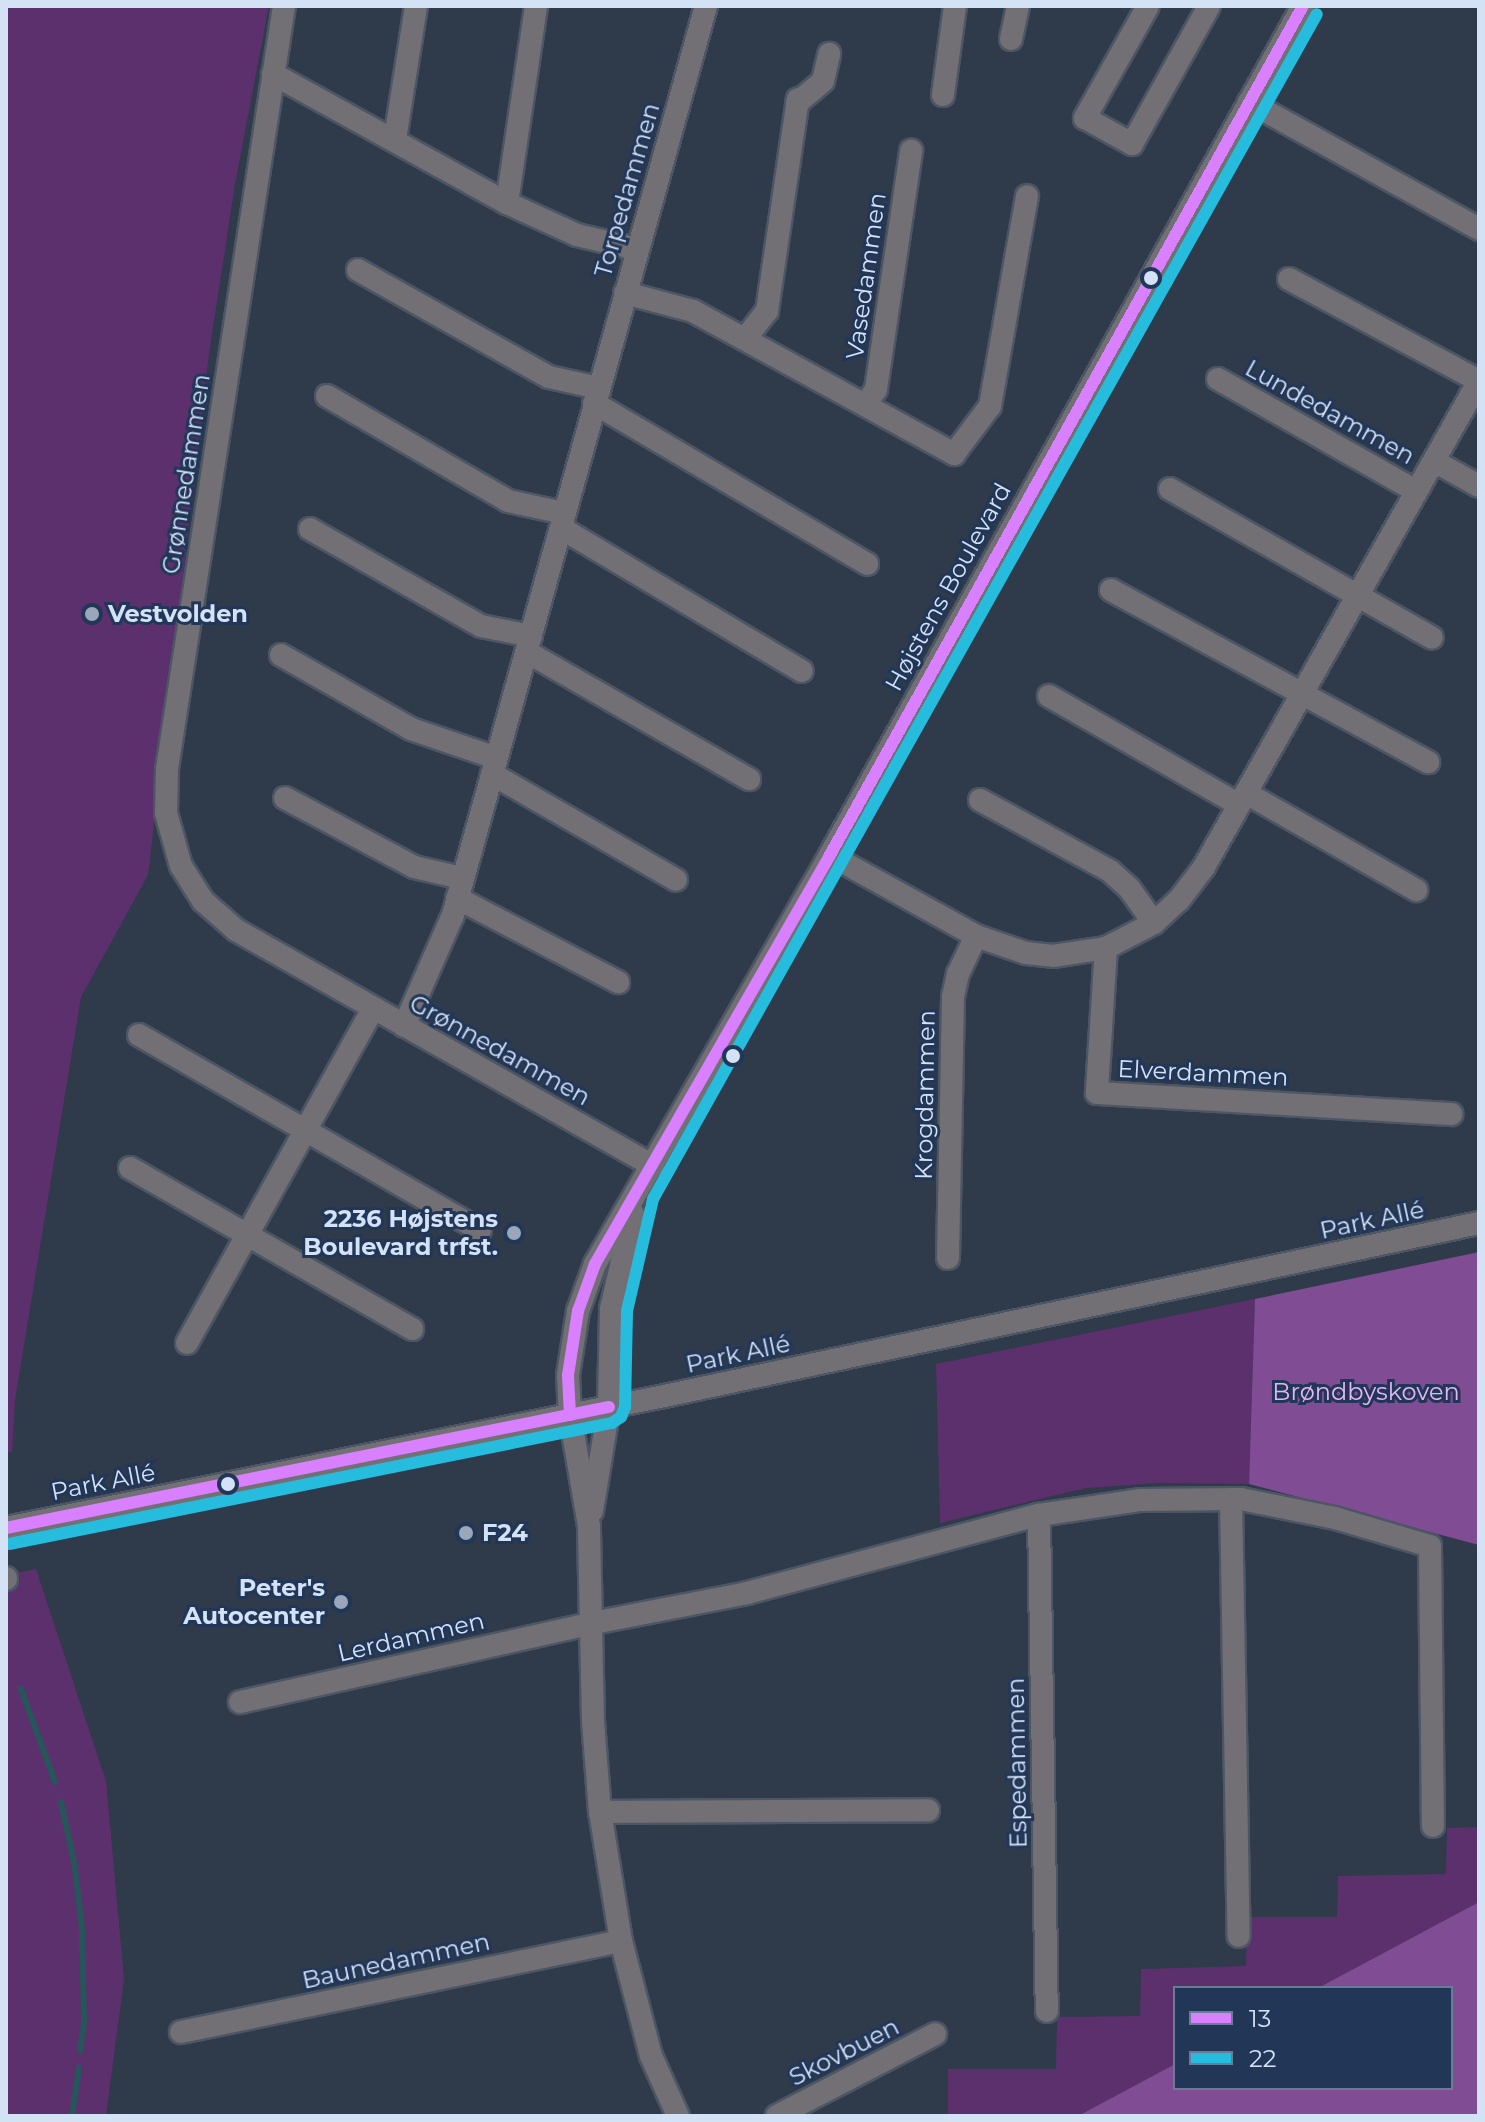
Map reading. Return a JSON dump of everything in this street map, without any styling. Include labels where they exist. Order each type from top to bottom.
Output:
[{"type":"street","name":"Grønnedammen","points":[[284,6],[167,769],[166,813],[181,866],[203,901],[236,930],[653,1166]]},
{"type":"street","points":[[395,139],[416,6]]},
{"type":"street","points":[[507,203],[536,6]]},
{"type":"street","name":"Torpedammen","points":[[404,1026],[431,973],[460,888],[706,6]]},
{"type":"street","points":[[943,95],[955,6]]},
{"type":"street","points":[[1011,39],[1018,6]]},
{"type":"street","points":[[1148,6],[1085,118],[1132,144],[1209,6]]},
{"type":"street","name":"Højstens Boulevard","points":[[570,1415],[568,1375],[578,1311],[595,1264],[830,855],[1300,7]]},
{"type":"street","points":[[745,339],[767,311],[798,101],[823,81],[829,54]]},
{"type":"street","points":[[273,74],[507,203],[577,235],[636,249]]},
{"type":"street","points":[[1249,102],[1479,229]]},
{"type":"street","name":"Vasedammen","points":[[865,405],[876,389],[911,151]]},
{"type":"street","name":"Vasedammen","points":[[625,293],[693,311],[954,454],[990,406],[1027,196]]},
{"type":"street","points":[[358,270],[549,377],[596,396],[867,564]]},
{"type":"street","name":"Lundedammen","points":[[830,855],[1000,947],[1053,956],[1106,948],[1154,923],[1179,900],[1200,873],[1243,799],[1479,381],[1289,279]]},
{"type":"street","name":"Lundedammen","points":[[1218,379],[1416,491]]},
{"type":"street","points":[[327,396],[508,501],[563,521],[802,671]]},
{"type":"street","name":"Lundedammen","points":[[1434,461],[1479,486]]},
{"type":"street","points":[[1170,489],[1432,638]]},
{"type":"street","points":[[310,529],[481,626],[529,644],[749,779]]},
{"type":"street","points":[[1111,590],[1428,762]]},
{"type":"street","points":[[281,655],[411,729],[494,766],[676,880]]},
{"type":"street","points":[[1049,696],[1416,890]]},
{"type":"street","points":[[285,798],[460,888],[618,982]]},
{"type":"street","points":[[980,800],[1110,871],[1129,888],[1154,923]]},
{"type":"street","name":"Krogdammen","points":[[948,1258],[953,997],[958,974],[976,936]]},
{"type":"street","name":"Elverdammen","points":[[1106,948],[1097,1093],[1451,1114]]},
{"type":"street","points":[[187,1343],[373,1009]]},
{"type":"street","points":[[139,1035],[480,1230]]},
{"type":"street","points":[[130,1168],[412,1329]]},
{"type":"street","name":"Højstens Boulevard","points":[[609,1407],[611,1309],[638,1193]]},
{"type":"street","name":"Park Allé","points":[[6,1528],[609,1407],[1479,1223]]},
{"type":"street","points":[[589,1526],[609,1407]]},
{"type":"street","points":[[570,1415],[589,1526],[593,1721],[600,1812],[621,1941],[651,2056],[678,2116]]},
{"type":"street","points":[[593,1623],[747,1593],[1039,1515],[1141,1500],[1231,1499],[1335,1518],[1430,1546],[1433,1826]]},
{"type":"street","points":[[1231,1499],[1239,1936]]},
{"type":"street","name":"Espedammen","points":[[1039,1515],[1047,2011]]},
{"type":"street","name":"Lerdammen","points":[[240,1702],[593,1623]]},
{"type":"street","points":[[600,1812],[928,1810]]},
{"type":"street","name":"Baunedammen","points":[[181,2032],[621,1941]]},
{"type":"street","name":"Skovbuen","points":[[777,2116],[935,2034]]},
{"type":"shaded area","name":"Vestvolden","points":[[6,6],[269,6],[235,184],[209,354],[148,875],[81,997],[15,1400],[12,1452],[6,1453]]},
{"type":"shaded area","points":[[1255,1299],[1249,1484],[1159,1483],[1086,1488],[940,1523],[936,1364]]},
{"type":"shaded area","points":[[36,1569],[106,1781],[124,1979],[106,2116],[6,2116],[6,1575]]},
{"type":"shaded area","points":[[1479,1827],[1479,1902],[1322,1986],[1173,1986],[1173,2065],[1078,2116],[948,2116],[948,2069],[1056,2069],[1057,2017],[1140,2016],[1141,1969],[1246,1966],[1247,1917],[1337,1917],[1338,1876],[1446,1874],[1447,1828]]},
{"type":"green space","name":"Brøndbyskoven","points":[[1479,1252],[1479,1545],[1249,1484],[1255,1299]]},
{"type":"green space","points":[[1479,1902],[1479,2116],[1078,2116],[1173,2065],[1173,2090],[1453,2090],[1453,1986],[1322,1986]]},
{"type":"waterway","points":[[21,1689],[55,1782]]},
{"type":"waterway","points":[[61,1802],[74,1862],[82,1928],[84,2023],[80,2051]]},
{"type":"waterway","points":[[72,2116],[79,2068]]},
{"type":"transit line","name":"13","points":[[570,1415],[568,1375],[578,1311],[595,1264],[830,855],[1303,6]]},
{"type":"transit line","name":"22","points":[[9,1544],[612,1423],[621,1417],[625,1407],[627,1311],[653,1199],[1317,14]]},
{"type":"transit line","name":"13","points":[[6,1528],[609,1407]]},
{"type":"place","name":"Vestvolden","points":[[92,614]]},
{"type":"place","name":"2236 Højstens Boulevard trfst.","points":[[514,1233]]},
{"type":"place","name":"F24","points":[[466,1533]]},
{"type":"place","name":"Peter's Autocenter","points":[[341,1602]]}]
